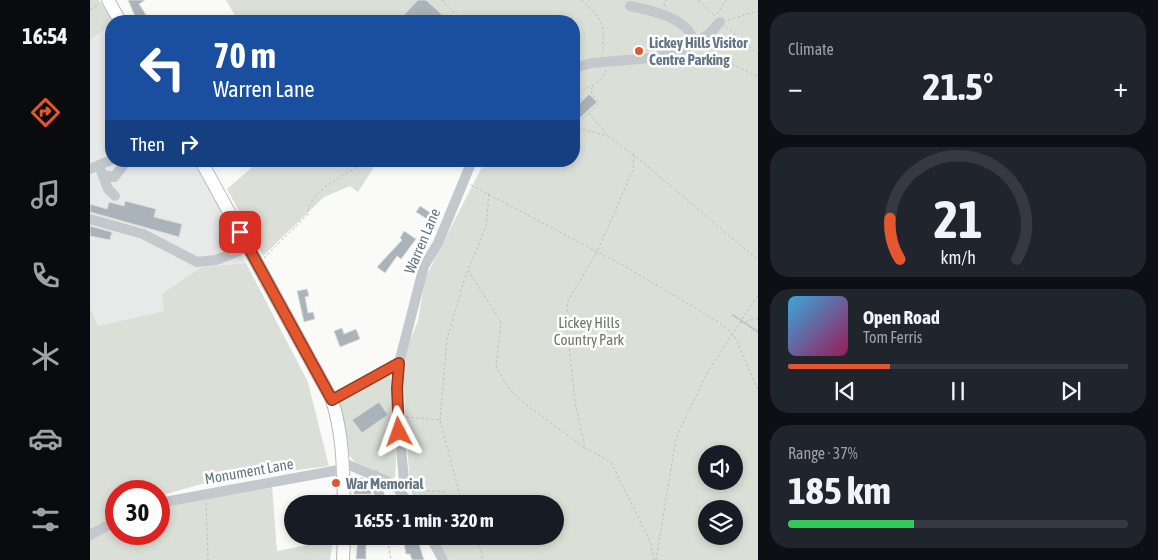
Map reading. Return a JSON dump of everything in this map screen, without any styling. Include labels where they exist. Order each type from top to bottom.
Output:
[{"type":"main road","points":[[108,0],[117,15]]},
{"type":"main road","points":[[204,167],[332,400],[337,414],[344,466],[344,495]]},
{"type":"main road","points":[[343,560],[344,545]]},
{"type":"street","points":[[630,6],[661,13],[674,20],[693,37],[694,42]]},
{"type":"street","points":[[580,67],[683,52],[694,42],[708,34],[717,19]]},
{"type":"street","points":[[97,169],[114,177],[122,167]]},
{"type":"street","name":"Warren Lane","points":[[401,491],[404,480],[398,416],[399,363],[424,266],[438,243],[469,167]]},
{"type":"street","points":[[97,169],[115,196]]},
{"type":"street","points":[[90,219],[143,234],[198,262],[216,260],[249,247]]},
{"type":"street","points":[[332,400],[399,363]]},
{"type":"street","points":[[344,466],[375,475],[394,484],[404,495]]},
{"type":"street","name":"Monument Lane","points":[[170,501],[344,466]]},
{"type":"street","points":[[375,475],[379,495]]},
{"type":"street","points":[[90,535],[105,527]]},
{"type":"street","points":[[435,545],[443,560]]},
{"type":"path","points":[[442,0],[457,15]]},
{"type":"path","points":[[580,119],[599,102],[590,89],[604,76],[603,24],[597,13],[581,0]]},
{"type":"path","points":[[698,0],[758,54]]},
{"type":"path","points":[[717,19],[726,0]]},
{"type":"path","points":[[717,19],[758,11]]},
{"type":"path","points":[[683,52],[722,59],[758,77]]},
{"type":"path","points":[[580,91],[594,87]]},
{"type":"path","points":[[589,113],[608,136],[634,155],[758,260]]},
{"type":"path","points":[[580,129],[608,136]]},
{"type":"path","points":[[585,448],[575,401],[566,320],[568,301],[597,252],[634,170],[634,155]]},
{"type":"path","points":[[257,262],[264,258],[308,214],[313,200],[334,179],[358,167]]},
{"type":"path","points":[[463,182],[626,267],[720,323],[734,335],[758,390]]},
{"type":"path","points":[[460,495],[440,420],[447,340],[468,270],[486,226],[489,194]]},
{"type":"path","points":[[468,270],[500,322],[496,367],[510,390],[529,407],[585,448],[611,462],[650,541],[655,560]]},
{"type":"path","points":[[655,560],[676,438],[707,373],[734,335],[758,295]]},
{"type":"path","points":[[741,323],[758,318]]},
{"type":"path","points":[[398,416],[440,420]]},
{"type":"path","points":[[401,491],[442,491],[447,495]]},
{"type":"path","points":[[205,494],[208,560]]},
{"type":"path","points":[[388,545],[391,560]]},
{"type":"path","points":[[479,545],[483,560]]},
{"type":"shaded area","points":[[105,29],[105,167],[196,167],[215,199],[246,263],[202,267],[165,311],[98,326],[90,308],[90,40]]},
{"type":"green space","points":[[90,0],[99,0],[109,15],[105,15],[105,29],[90,40]]},
{"type":"green space","name":"Lickey Hills Country Park","points":[[226,0],[758,0],[758,560],[449,560],[440,545],[564,545],[564,495],[413,495],[410,489],[402,359],[418,321],[425,278],[482,167],[580,167],[580,15],[235,15]]},
{"type":"green space","points":[[252,167],[374,167],[358,192],[350,186],[324,197],[263,256],[227,189]]},
{"type":"green space","points":[[246,263],[308,382],[329,466],[212,481],[170,493],[170,480],[105,480],[105,523],[90,532],[90,308],[98,326],[164,311],[162,294],[202,267]]},
{"type":"green space","points":[[390,374],[397,436],[395,477],[391,478],[355,462],[349,455],[336,404]]},
{"type":"green space","points":[[272,486],[277,551],[308,545],[332,545],[330,560],[90,560],[90,540],[105,532],[105,545],[170,545],[170,506]]},
{"type":"building","points":[[128,0],[145,0],[139,4],[146,15],[134,15]]},
{"type":"building","points":[[418,0],[426,0],[442,15],[404,15]]},
{"type":"building","points":[[589,94],[597,102],[580,118],[580,103]]},
{"type":"building","points":[[125,201],[156,209],[154,217],[182,224],[179,237],[90,212],[90,204],[107,209],[109,202],[124,206]]},
{"type":"building","points":[[420,206],[434,215],[430,221],[416,212]]},
{"type":"building","points":[[90,226],[112,232],[110,240],[90,236]]},
{"type":"building","points":[[404,231],[416,239],[401,259],[397,256],[385,273],[377,267],[402,240],[400,238]]},
{"type":"building","points":[[307,289],[309,296],[305,297],[308,313],[313,312],[315,319],[304,322],[297,291]]},
{"type":"building","points":[[342,328],[344,334],[356,329],[360,339],[340,347],[334,331]]},
{"type":"building","points":[[379,402],[388,415],[362,433],[352,420]]},
{"type":"building","points":[[354,478],[363,478],[363,482],[370,482],[371,494],[354,494]]},
{"type":"building","points":[[357,545],[366,545],[366,559],[356,559]]},
{"type":"building","points":[[404,545],[419,545],[424,560],[412,560],[410,554],[406,554]]},
{"type":"waterway","points":[[733,315],[758,332]]},
{"type":"place","name":"Lickey Hills Visitor Centre Parking","points":[[639,51]]},
{"type":"place","name":"War Memorial","points":[[336,483]]},
{"type":"route","points":[[240,232],[332,400],[399,363],[397,388],[399,432]]}]
